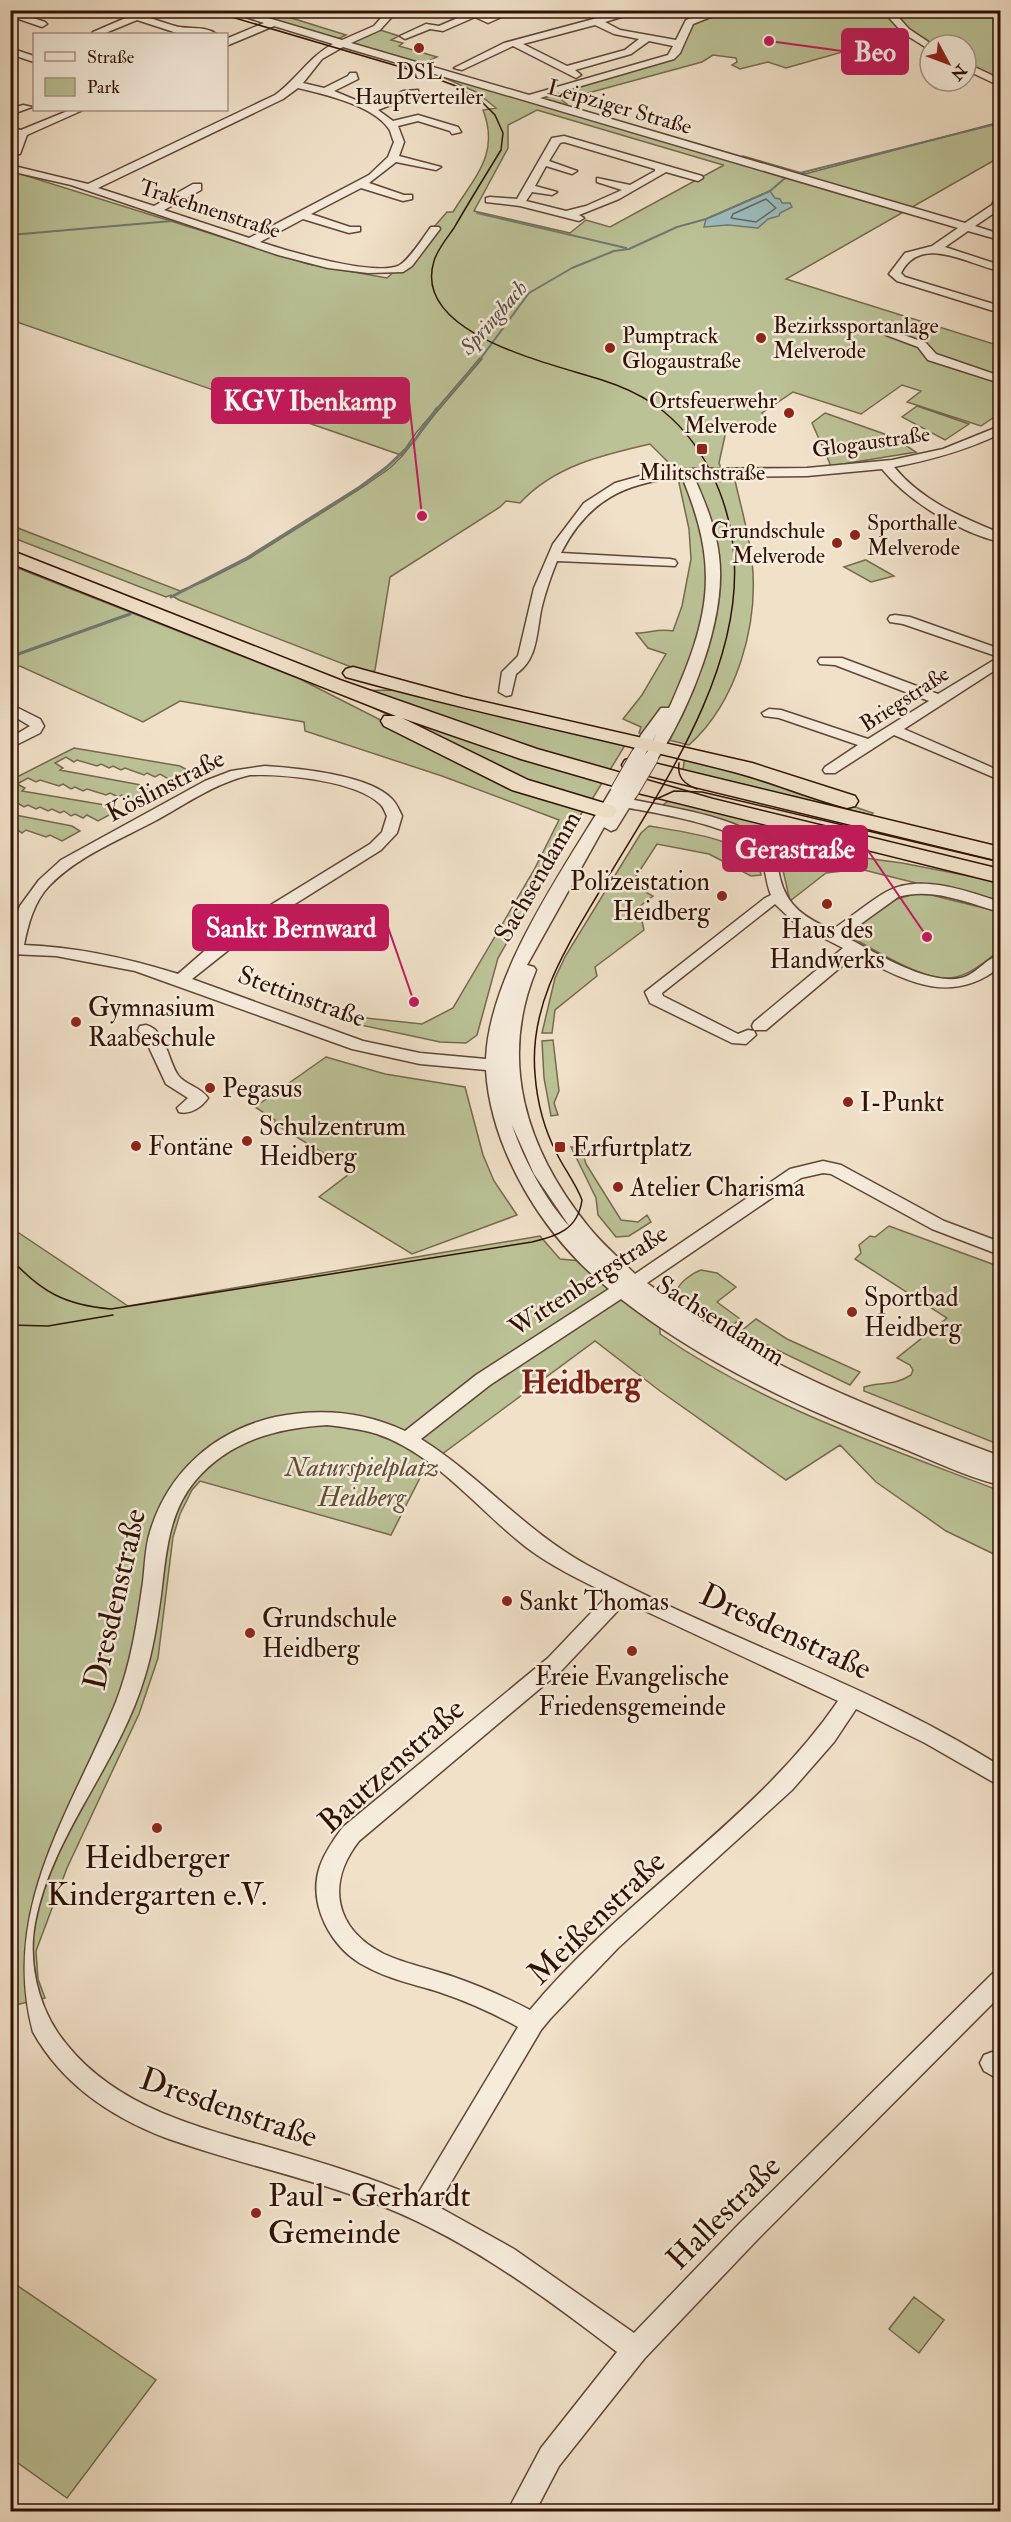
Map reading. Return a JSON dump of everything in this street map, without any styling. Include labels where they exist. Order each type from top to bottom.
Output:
[{"type":"highway","points":[[10,544],[435,709],[527,738],[994,864]]},
{"type":"highway","points":[[10,556],[282,664],[446,725],[597,774],[994,864]]},
{"type":"highway","points":[[313,663],[647,751],[773,777],[994,864]]},
{"type":"highway","points":[[282,664],[505,778],[548,795],[618,802]]},
{"type":"highway","points":[[751,838],[920,861],[994,864]]},
{"type":"highway","points":[[772,868],[774,850],[790,844]]},
{"type":"street","points":[[115,10],[177,30],[207,33]]},
{"type":"street","name":"Leipziger Straße","points":[[229,10],[1000,237]]},
{"type":"street","points":[[393,33],[394,10]]},
{"type":"street","points":[[89,188],[279,97],[296,85],[313,62],[343,43],[429,26],[441,29],[471,12],[488,20],[513,10]]},
{"type":"street","points":[[459,68],[499,48],[640,10]]},
{"type":"street","points":[[688,10],[701,17]]},
{"type":"street","points":[[527,99],[671,57],[687,23],[724,10]]},
{"type":"street","points":[[886,10],[906,31],[918,39]]},
{"type":"street","points":[[10,13],[42,24]]},
{"type":"street","points":[[98,33],[136,17]]},
{"type":"street","points":[[597,22],[616,32],[679,44]]},
{"type":"street","points":[[228,41],[273,23]]},
{"type":"street","points":[[186,33],[194,30]]},
{"type":"street","points":[[565,69],[628,52],[647,38]]},
{"type":"street","points":[[514,44],[587,81]]},
{"type":"street","points":[[10,51],[32,59]]},
{"type":"street","points":[[10,63],[32,59]]},
{"type":"street","points":[[978,72],[1000,83]]},
{"type":"street","points":[[324,92],[354,77],[353,75]]},
{"type":"street","points":[[250,242],[380,172],[394,158],[398,148],[398,139],[391,125],[371,109],[324,92],[296,85]]},
{"type":"street","points":[[371,109],[414,92]]},
{"type":"street","points":[[10,112],[27,107]]},
{"type":"street","points":[[10,130],[22,133],[76,111]]},
{"type":"street","points":[[391,125],[418,118],[454,129],[456,132]]},
{"type":"street","points":[[16,152],[22,133]]},
{"type":"street","points":[[520,203],[556,140],[564,139],[698,178]]},
{"type":"street","points":[[632,160],[667,140]]},
{"type":"street","points":[[394,158],[436,167]]},
{"type":"street","points":[[543,162],[572,171]]},
{"type":"street","points":[[568,214],[578,213],[631,189],[661,172],[660,168]]},
{"type":"street","name":"Trakehnenstraße","points":[[18,170],[46,175],[89,188],[250,242],[321,263],[392,272],[408,264],[435,229]]},
{"type":"street","points":[[601,180],[631,189]]},
{"type":"street","points":[[360,184],[403,198],[408,197]]},
{"type":"street","points":[[155,210],[197,189],[197,186]]},
{"type":"street","points":[[529,188],[552,192]]},
{"type":"street","points":[[490,200],[520,203],[590,220]]},
{"type":"street","points":[[999,204],[936,248],[909,255],[895,274],[901,279],[1000,310]]},
{"type":"street","points":[[302,215],[349,230],[356,229]]},
{"type":"street","points":[[936,248],[1000,268]]},
{"type":"street","points":[[890,333],[922,345],[933,357],[1000,380]]},
{"type":"street","name":"Glogaustraße","points":[[688,476],[819,471],[885,465],[939,454],[999,433]]},
{"type":"street","points":[[885,465],[903,486],[926,504],[1000,538]]},
{"type":"street","points":[[506,692],[509,672],[523,661],[536,603],[554,557],[577,520],[594,501],[612,489],[639,481],[688,476]]},
{"type":"street","name":"Sachsendamm","points":[[688,476],[708,528],[713,578],[699,660],[685,690],[618,802],[525,976],[502,1065],[513,1094],[526,1143],[555,1195],[575,1224],[609,1259],[629,1286],[662,1321],[687,1338],[771,1384],[853,1421],[1000,1478]]},
{"type":"street","points":[[554,557],[670,563]]},
{"type":"street","points":[[895,620],[905,620],[1000,653]]},
{"type":"street","points":[[825,661],[837,661],[940,700]]},
{"type":"street","name":"Briegstraße","points":[[830,770],[1000,662]]},
{"type":"street","points":[[10,708],[35,722],[37,726],[35,730],[10,744]]},
{"type":"street","points":[[770,713],[781,714],[871,745]]},
{"type":"street","points":[[895,730],[1000,776]]},
{"type":"street","points":[[985,769],[1000,758]]},
{"type":"street","name":"Köslinstraße","points":[[13,949],[25,913],[38,890],[52,875],[91,850],[222,779],[251,771],[284,771],[358,785],[383,799],[393,813],[393,825],[387,836],[235,933],[209,953],[182,979]]},
{"type":"street","points":[[618,802],[713,831],[751,838]]},
{"type":"street","points":[[618,802],[718,824],[751,838],[763,849],[772,868],[778,898],[790,914],[833,937],[926,980],[942,984],[967,982],[1000,960]]},
{"type":"street","points":[[713,831],[751,850],[772,868]]},
{"type":"street","points":[[833,937],[893,894],[903,890],[931,890],[1000,907]]},
{"type":"street","points":[[778,898],[770,901],[657,988],[653,992],[656,999],[740,1040],[754,1031],[854,947]]},
{"type":"street","name":"Stettinstraße","points":[[13,949],[94,956],[135,964],[182,979],[314,1031],[368,1048],[436,1060],[502,1065]]},
{"type":"street","points":[[146,1030],[155,1041],[172,1080],[200,1098],[185,1108]]},
{"type":"street","name":"Wittenbergstraße","points":[[407,1439],[483,1380],[629,1286],[796,1173],[823,1167],[835,1169],[938,1226],[1000,1249]]},
{"type":"street","name":"Sachsendamm","points":[[629,1286],[696,1327],[776,1371],[860,1409],[1000,1464]]},
{"type":"street","name":"Dresdenstraße","points":[[635,2350],[522,2266],[474,2237],[422,2211],[315,2172],[159,2124],[114,2101],[75,2070],[42,2030],[27,1993],[23,1974],[21,1949],[27,1909],[47,1855],[118,1721],[136,1675],[145,1638],[163,1517],[183,1480],[206,1456],[225,1444],[248,1433],[290,1421],[312,1418],[376,1426],[407,1439],[436,1457],[494,1510],[535,1543],[586,1574],[946,1744],[1000,1777]]},
{"type":"street","name":"Bautzenstraße","points":[[533,2023],[477,1996],[368,1957],[353,1944],[333,1918],[326,1888],[332,1857],[351,1834],[555,1664],[594,1627],[623,1592]]},
{"type":"street","name":"Meißenstraße","points":[[422,2211],[533,2023],[610,1941],[784,1784],[826,1736],[852,1698]]},
{"type":"street","name":"Hallestraße","points":[[520,2511],[550,2457],[635,2350],[757,2224],[1000,1982]]},
{"type":"green space","points":[[240,11],[269,11],[346,35],[338,39]]},
{"type":"green space","points":[[733,11],[883,11],[898,28],[897,31],[906,34],[786,68],[768,62],[740,69],[732,65],[737,62],[736,58],[713,55],[702,62],[562,100],[567,104],[562,106],[537,97],[669,60],[693,23]]},
{"type":"green space","points":[[890,11],[1000,11],[1000,82],[978,70],[978,33],[918,33],[918,37],[909,32]]},
{"type":"green space","points":[[377,29],[399,36],[391,40],[403,43],[399,46],[437,57],[422,64],[348,43]]},
{"type":"green space","points":[[445,73],[734,160],[743,156],[805,174],[1000,122],[1000,157],[786,279],[1000,346],[1000,413],[981,426],[907,402],[921,391],[902,385],[861,414],[793,392],[762,413],[770,425],[732,428],[726,431],[719,463],[721,468],[676,470],[650,444],[597,458],[563,471],[533,490],[520,503],[506,501],[390,577],[375,670],[369,674],[171,595],[166,597],[11,537],[10,525],[180,591],[250,558],[390,468],[403,455],[482,359],[480,358],[416,433],[401,455],[11,320],[11,171],[308,264],[387,278],[447,212],[453,212],[477,176],[487,152],[489,139],[483,110],[496,108],[476,92],[440,76]],"holes":[[[537,110],[724,165],[610,227],[586,220],[570,233],[474,211],[508,148],[508,125]]]},
{"type":"green space","points":[[917,406],[969,424],[945,440],[902,417]]},
{"type":"green space","points":[[825,413],[893,437],[916,452],[831,466],[812,423]]},
{"type":"green space","points":[[734,476],[749,540],[753,585],[748,636],[741,660],[720,707],[689,745],[639,733],[641,727],[623,719],[642,695],[666,654],[648,648],[636,633],[673,631],[682,606],[691,559],[689,529],[679,483],[681,480]]},
{"type":"green space","points":[[866,560],[894,576],[871,582],[844,567]]},
{"type":"green space","points":[[10,565],[300,679],[514,788],[583,811],[498,958],[477,1035],[466,1043],[440,1042],[356,1024],[366,1018],[422,1024],[453,1008],[534,870],[559,820],[442,776],[305,731],[304,722],[180,701],[143,722],[20,666],[11,669]]},
{"type":"green space","points":[[397,690],[627,742],[591,801],[517,779],[340,691]]},
{"type":"green space","points":[[74,748],[180,766],[189,771],[172,781],[160,774],[155,777],[125,768],[121,770],[113,766],[109,768],[101,764],[97,766],[77,760],[74,762],[66,757],[55,763],[63,768],[60,770],[141,785],[152,791],[134,801],[122,795],[118,797],[110,793],[106,795],[87,789],[83,791],[75,787],[71,789],[63,784],[59,786],[40,780],[36,782],[28,778],[17,784],[25,788],[22,791],[105,805],[115,812],[98,821],[87,815],[83,818],[75,814],[71,816],[64,811],[60,813],[52,809],[48,811],[40,807],[36,809],[28,805],[24,807],[16,802],[11,804],[11,780]]},
{"type":"green space","points":[[688,757],[779,781],[873,813],[871,815],[683,770],[684,762]]},
{"type":"green space","points":[[671,799],[858,845],[856,849],[752,832],[724,821],[664,807],[663,805]]},
{"type":"green space","points":[[10,814],[72,826],[80,831],[62,841],[50,835],[46,837],[26,830],[22,833],[15,828],[11,831]]},
{"type":"green space","points":[[649,826],[696,834],[731,845],[746,853],[756,863],[761,875],[751,876],[709,854],[657,844],[631,884],[653,896],[639,907],[644,930],[595,967],[597,976],[555,1010],[552,1033],[542,1033],[555,978],[566,955],[641,833]]},
{"type":"green space","points":[[805,850],[902,863],[1000,882],[1000,904],[860,869],[826,873],[790,901],[779,853]]},
{"type":"green space","points":[[915,894],[931,895],[1000,912],[1000,950],[968,972],[956,977],[945,978],[932,976],[905,966],[856,940],[851,934],[852,929],[897,899]]},
{"type":"green space","points":[[553,1040],[559,1091],[554,1103],[558,1115],[551,1116],[544,1078],[542,1041]]},
{"type":"green space","points":[[326,1057],[385,1074],[465,1087],[483,1155],[494,1181],[517,1215],[412,1254],[319,1197],[353,1171],[275,1124],[275,1120],[255,1107]]},
{"type":"green space","points":[[571,1147],[581,1148],[586,1164],[621,1220],[638,1222],[647,1215],[651,1222],[629,1236],[616,1237],[598,1215],[596,1198]]},
{"type":"green space","points":[[889,1226],[995,1265],[1000,1259],[1000,1445],[864,1391],[864,1387],[898,1381],[911,1375],[913,1370],[910,1365],[897,1358],[947,1318],[855,1259],[861,1253],[859,1245],[870,1236],[875,1237]]},
{"type":"green space","name":"Naturspielplatz Heidberg","points":[[10,1227],[128,1306],[540,1236],[560,1259],[581,1261],[660,1326],[660,1334],[699,1360],[740,1383],[825,1423],[1000,1491],[1000,1557],[946,1531],[876,1482],[840,1445],[786,1480],[660,1391],[595,1341],[426,1466],[391,1535],[200,1481],[192,1490],[180,1514],[173,1537],[158,1658],[139,1714],[67,1868],[36,1951],[38,1979],[45,1998],[11,2006]]},
{"type":"green space","points":[[701,1270],[717,1273],[736,1287],[717,1302],[740,1319],[730,1327],[677,1292],[686,1279]]},
{"type":"green space","points":[[756,1319],[787,1339],[860,1372],[850,1385],[740,1332]]},
{"type":"green space","points":[[12,2282],[156,2380],[67,2498],[11,2458]]},
{"type":"green space","points":[[914,2297],[944,2320],[919,2353],[889,2329]]},
{"type":"water","points":[[770,191],[775,198],[780,199],[782,203],[790,203],[792,207],[780,213],[779,216],[768,219],[758,228],[728,225],[704,227],[706,219]]},
{"type":"waterway","name":"Springbach","points":[[436,410],[481,358],[529,293],[572,268],[614,251],[629,249],[677,227],[706,219],[770,191],[784,179],[800,173],[1000,123]]},
{"type":"waterway","points":[[477,213],[626,248]]},
{"type":"waterway","points":[[10,235],[172,221]]},
{"type":"waterway","name":"Springbach","points":[[171,597],[247,558],[360,487],[387,467],[414,441],[437,408]]},
{"type":"waterway","name":"Springbach","points":[[10,657],[130,614]]},
{"type":"tram line","points":[[208,10],[421,73],[456,86],[481,101],[495,115],[503,133],[501,150],[442,244],[434,261],[433,287],[444,309],[464,327],[491,342],[522,355],[602,380],[649,401],[687,434],[700,452],[720,492],[727,513],[734,556],[733,601],[725,645],[710,689],[691,732],[654,800]]},
{"type":"tram line","points":[[679,763],[682,779],[697,789]]},
{"type":"tram line","points":[[654,800],[674,791],[702,792],[1000,862]]},
{"type":"tram line","points":[[10,1258],[32,1280],[55,1295],[80,1304],[111,1309],[532,1242],[565,1230],[576,1218],[582,1200],[548,1135],[539,1105],[535,1074],[538,1025],[544,1001],[562,957],[654,800]]},
{"type":"tram line","points":[[10,1325],[48,1326],[113,1315]]},
{"type":"place","name":"Beo","points":[[769,41]]},
{"type":"place","name":"DSL Hauptverteiler","points":[[419,48]]},
{"type":"place","name":"Bezirkssportanlage Melverode","points":[[761,338]]},
{"type":"place","name":"Pumptrack Glogaustraße","points":[[610,348]]},
{"type":"place","name":"Ortsfeuerwehr Melverode","points":[[789,413]]},
{"type":"place","name":"Militschstraße","points":[[702,449]]},
{"type":"place","name":"KGV Ibenkamp","points":[[422,516]]},
{"type":"place","name":"Sporthalle Melverode","points":[[855,535]]},
{"type":"place","name":"Grundschule Melverode","points":[[837,543]]},
{"type":"place","name":"Polizeistation Heidberg","points":[[722,896]]},
{"type":"place","name":"Haus des Handwerks","points":[[827,904]]},
{"type":"place","name":"Gerastraße","points":[[927,937]]},
{"type":"place","name":"Sankt Bernward","points":[[414,1002]]},
{"type":"place","name":"Gymnasium Raabeschule","points":[[76,1022]]},
{"type":"place","name":"Pegasus","points":[[210,1088]]},
{"type":"place","name":"I-Punkt","points":[[848,1102]]},
{"type":"place","name":"Schulzentrum Heidberg","points":[[247,1141]]},
{"type":"place","name":"Fontäne","points":[[136,1146]]},
{"type":"place","name":"Erfurtplatz","points":[[560,1147]]},
{"type":"place","name":"Atelier Charisma","points":[[618,1187]]},
{"type":"place","name":"Sportbad Heidberg","points":[[852,1312]]},
{"type":"place","name":"Sankt Thomas","points":[[507,1601]]},
{"type":"place","name":"Grundschule Heidberg","points":[[250,1633]]},
{"type":"place","name":"Freie Evangelische Friedensgemeinde","points":[[632,1651]]},
{"type":"place","name":"Heidberger Kindergarten e.V.","points":[[157,1828]]},
{"type":"place","name":"Paul - Gerhardt Gemeinde","points":[[256,2213]]},
{"type":"district","name":"Heidberg","points":[[581,1382]]}]
